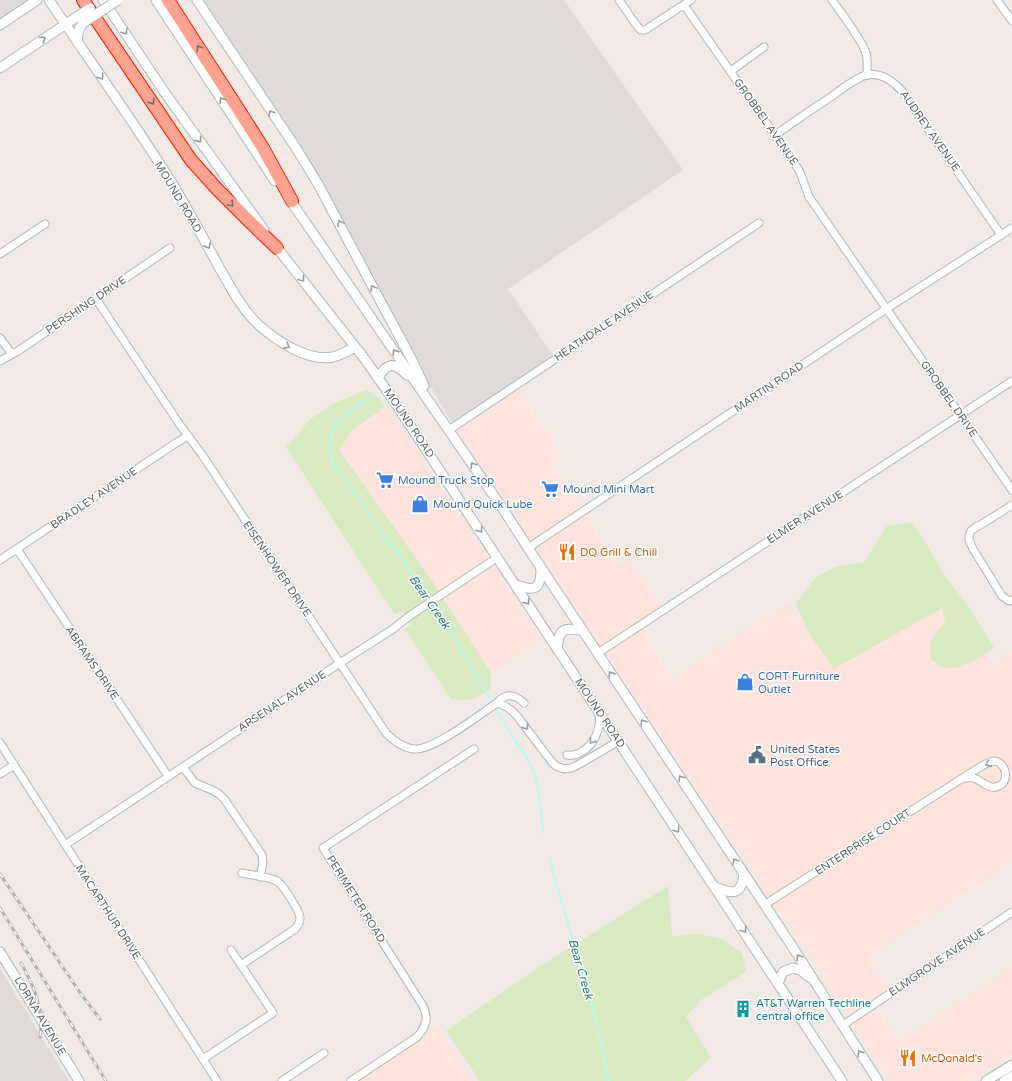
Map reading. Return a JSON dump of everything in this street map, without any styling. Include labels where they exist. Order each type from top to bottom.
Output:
[{"type":"highway","points":[[83,0],[191,160],[217,189],[278,248]]},
{"type":"highway","points":[[168,0],[263,148],[292,201]]},
{"type":"main road","points":[[0,25],[37,0]]},
{"type":"main road","name":"MOUND ROAD","points":[[49,0],[170,181],[233,290],[252,318],[276,339],[297,351],[320,358],[333,357],[355,347]]},
{"type":"main road","points":[[79,44],[78,33],[81,20],[103,0]]},
{"type":"main road","name":"MOUND ROAD","points":[[103,0],[165,93],[278,248],[378,378],[420,439],[842,1081]]},
{"type":"main road","points":[[0,68],[65,25],[81,20],[118,0]]},
{"type":"main road","points":[[156,0],[276,182],[292,201],[503,509],[815,981],[878,1081]]},
{"type":"main road","points":[[197,0],[318,184],[412,360],[433,407]]},
{"type":"main road","points":[[378,378],[383,370],[394,365],[400,368],[423,392]]},
{"type":"main road","points":[[516,586],[525,589],[536,587],[541,580],[541,568]]},
{"type":"main road","points":[[557,649],[559,634],[562,631],[568,629],[582,630]]},
{"type":"main road","points":[[715,887],[727,892],[735,892],[740,889],[743,884],[744,875]]},
{"type":"main road","name":"LORNA AVENUE","points":[[0,952],[79,1081]]},
{"type":"main road","points":[[778,983],[783,972],[794,968],[800,970],[815,981]]},
{"type":"main road","points":[[986,1081],[1012,1065]]},
{"type":"main road","points":[[1004,1081],[1012,1076]]},
{"type":"street","points":[[619,0],[639,29],[643,30],[648,29],[691,0]]},
{"type":"street","points":[[775,135],[841,90],[867,75],[867,60],[861,43],[832,0]]},
{"type":"street","points":[[997,0],[1012,21]]},
{"type":"street","name":"GROBBEL AVENUE","points":[[684,5],[798,168],[809,197],[886,309]]},
{"type":"street","points":[[731,71],[764,47]]},
{"type":"street","name":"AUDREY AVENUE","points":[[867,75],[876,74],[885,77],[896,84],[902,91],[1001,235]]},
{"type":"street","name":"HEATHDALE AVENUE","points":[[449,430],[760,222]]},
{"type":"street","points":[[0,254],[45,224]]},
{"type":"street","name":"MARTIN ROAD","points":[[528,548],[886,309],[1012,228]]},
{"type":"street","name":"PERSHING DRIVE","points":[[0,361],[18,351],[170,248]]},
{"type":"street","name":"EISENHOWER DRIVE","points":[[96,299],[207,462],[386,733],[403,746],[416,749],[429,746],[443,738],[497,704],[501,699],[510,696],[518,698],[524,703]]},
{"type":"street","name":"GROBBEL DRIVE","points":[[886,309],[1012,490]]},
{"type":"street","points":[[0,338],[12,354]]},
{"type":"street","name":"ELMER AVENUE","points":[[598,653],[1012,381]]},
{"type":"street","name":"BRADLEY AVENUE","points":[[0,560],[188,436]]},
{"type":"street","points":[[1011,601],[1002,596],[973,549],[969,536],[971,531],[976,527],[1012,505]]},
{"type":"street","name":"ABRAMS DRIVE","points":[[17,549],[168,776]]},
{"type":"street","name":"ARSENAL AVENUE","points":[[65,845],[393,629],[408,617],[498,557]]},
{"type":"street","points":[[497,704],[500,704],[512,711],[517,716],[551,761],[560,768],[568,769],[576,766],[619,741]]},
{"type":"street","points":[[567,755],[580,753],[585,750],[595,738],[599,726],[599,712]]},
{"type":"street","name":"MACARTHUR DRIVE","points":[[0,743],[217,1081]]},
{"type":"street","name":"PERIMETER ROAD","points":[[351,1081],[417,1037],[424,1029],[426,1024],[426,1015],[423,1006],[323,848],[474,749]]},
{"type":"street","name":"ENTERPRISE COURT","points":[[764,905],[961,779],[987,764],[994,761],[997,762],[1004,769],[1006,775],[1005,780],[1001,784],[993,788],[987,786],[976,778],[961,779]]},
{"type":"street","points":[[0,774],[14,765]]},
{"type":"street","points":[[183,766],[196,783],[216,792],[231,807],[262,856],[263,863],[260,877]]},
{"type":"street","points":[[241,966],[295,930],[300,921],[299,912],[280,884],[274,880],[242,873]]},
{"type":"street","name":"ELMGROVE AVENUE","points":[[843,1025],[1012,912]]},
{"type":"street","points":[[203,1059],[273,1013],[231,950]]},
{"type":"street","points":[[282,1081],[324,1053]]},
{"type":"shaded area","points":[[0,0],[31,0],[0,21]]},
{"type":"shaded area","points":[[204,0],[564,0],[683,170],[508,289],[554,357],[457,421],[452,421],[433,391],[251,76],[242,57]]},
{"type":"shaded area","points":[[518,390],[564,457],[553,465],[619,565],[629,559],[661,608],[638,624],[673,678],[788,603],[834,669],[950,595],[993,663],[1012,652],[1012,861],[867,957],[891,993],[874,1004],[900,1041],[1012,967],[1012,1054],[971,1081],[891,1081],[843,1012],[828,983],[730,835],[637,701],[460,434],[465,426]]},
{"type":"shaded area","points":[[388,405],[541,639],[491,673],[433,582],[339,450],[353,429]]},
{"type":"shaded area","points":[[0,969],[69,1081],[0,1081]]},
{"type":"shaded area","points":[[438,1026],[473,1081],[354,1081]]},
{"type":"green space","points":[[366,390],[379,398],[384,408],[353,429],[339,450],[433,582],[491,673],[490,689],[476,698],[467,700],[451,699],[405,629],[412,624],[403,610],[395,615],[286,447],[297,436],[309,420],[335,403]]},
{"type":"green space","points":[[911,522],[923,538],[946,578],[967,604],[994,648],[974,661],[960,667],[943,668],[931,660],[930,642],[945,622],[942,608],[834,669],[808,632],[796,603],[815,578],[835,567],[864,562],[887,526]]},
{"type":"green space","points":[[668,886],[672,936],[699,934],[721,939],[742,953],[746,972],[701,1000],[686,1017],[711,1058],[685,1081],[480,1081],[446,1031],[542,965]]},
{"type":"waterway","name":"Bear Creek","points":[[375,393],[338,422],[331,435],[330,448],[333,462],[429,599]]},
{"type":"waterway","name":"Bear Creek","points":[[432,604],[447,625],[492,703]]},
{"type":"waterway","name":"Bear Creek","points":[[495,708],[530,764],[540,797],[543,832]]},
{"type":"waterway","name":"Bear Creek","points":[[549,859],[594,1012],[609,1081]]},
{"type":"railway","points":[[0,874],[81,994],[100,1019]]},
{"type":"railway","points":[[0,908],[106,1081]]},
{"type":"railway","points":[[21,963],[37,998],[41,1017],[40,1037]]},
{"type":"place","name":"Mound Truck Stop","points":[[385,480]]},
{"type":"place","name":"Mound Mini Mart","points":[[550,489]]},
{"type":"place","name":"Mound Quick Lube","points":[[420,504]]},
{"type":"place","name":"DQ Grill & Chill","points":[[567,552]]},
{"type":"place","name":"CORT Furniture Outlet","points":[[745,682]]},
{"type":"place","name":"United States Post Office","points":[[757,755]]},
{"type":"place","name":"AT&T Warren Techline central office","points":[[743,1009]]},
{"type":"place","name":"McDonald's","points":[[908,1058]]}]
